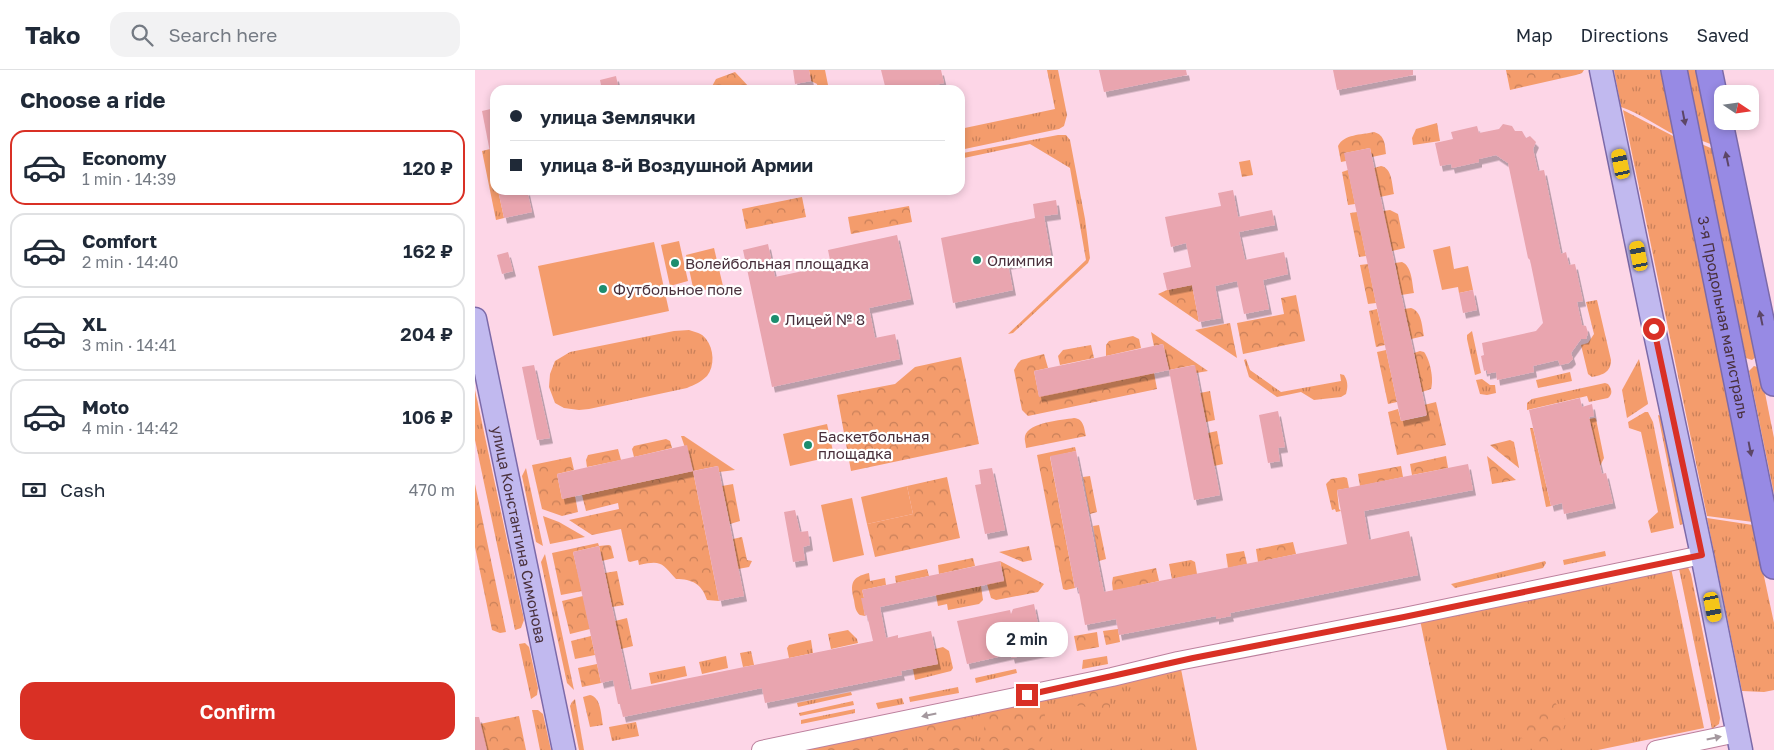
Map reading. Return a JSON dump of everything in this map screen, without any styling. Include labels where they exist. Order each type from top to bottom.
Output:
[{"type":"highway","name":"3-я Продольная магистраль","points":[[1674,70],[1774,566]]},
{"type":"highway","points":[[1709,70],[1774,383]]},
{"type":"main road","points":[[1601,70],[1739,742]]},
{"type":"main road","name":"улица Константина Симонова","points":[[475,319],[564,750]]},
{"type":"street","points":[[761,750],[1178,661],[1404,617],[1702,555]]},
{"type":"street","points":[[1656,750],[1739,742]]},
{"type":"green space","points":[[809,70],[825,70],[828,85],[817,85],[811,81]]},
{"type":"green space","points":[[1047,70],[1058,70],[1067,115],[1064,126],[1059,129],[965,149],[965,128],[1055,109]]},
{"type":"green space","points":[[1506,70],[1584,70],[1576,75],[1510,90]]},
{"type":"green space","points":[[1614,70],[1660,70],[1675,135],[1621,107]]},
{"type":"green space","points":[[1686,70],[1698,70],[1713,145],[1700,140]]},
{"type":"green space","points":[[735,72],[747,85],[713,85],[716,79]]},
{"type":"green space","points":[[1623,110],[1675,137],[1753,522],[1707,516]]},
{"type":"green space","points":[[1437,123],[1440,141],[1413,145],[1412,138],[1416,129]]},
{"type":"green space","points":[[1374,132],[1378,133],[1382,138],[1386,154],[1372,157],[1370,148],[1345,153],[1346,161],[1341,162],[1338,146],[1344,139]]},
{"type":"green space","points":[[1058,135],[1066,135],[1070,140],[1085,219],[1090,258],[1088,263],[1013,333],[1008,334],[1086,260],[1070,168],[1030,144],[965,158],[965,153]]},
{"type":"green space","points":[[1699,143],[1713,149],[1756,357],[1752,360],[1746,358]]},
{"type":"green space","points":[[490,149],[490,190],[482,151]]},
{"type":"green space","points":[[1250,160],[1253,175],[1242,177],[1239,162]]},
{"type":"green space","points":[[1385,167],[1389,173],[1394,194],[1380,197],[1374,168]]},
{"type":"green space","points":[[1348,170],[1355,204],[1348,205],[1342,172]]},
{"type":"green space","points":[[491,195],[499,195],[504,218],[496,220]]},
{"type":"green space","points":[[802,197],[806,217],[746,229],[742,209]]},
{"type":"green space","points":[[909,206],[912,222],[851,234],[848,217]]},
{"type":"green space","points":[[1390,210],[1398,214],[1405,248],[1392,251],[1383,211]]},
{"type":"green space","points":[[1357,212],[1366,256],[1359,257],[1350,213]]},
{"type":"green space","name":"Волейбольная площадка","points":[[679,241],[688,281],[670,286],[661,245]]},
{"type":"green space","name":"Футбольное поле","points":[[654,242],[669,311],[553,336],[538,266]]},
{"type":"green space","points":[[1450,246],[1454,269],[1468,266],[1473,290],[1459,293],[1458,287],[1442,290],[1433,250]]},
{"type":"green space","points":[[714,248],[723,286],[694,292],[686,255]]},
{"type":"green space","points":[[1402,262],[1410,271],[1414,293],[1401,295],[1395,263]]},
{"type":"green space","points":[[1368,264],[1376,303],[1368,304],[1360,265]]},
{"type":"green space","points":[[1192,285],[1199,322],[1158,294],[1167,290]]},
{"type":"green space","points":[[1296,295],[1305,341],[1243,354],[1237,323],[1284,314],[1281,298]]},
{"type":"green space","points":[[1597,300],[1611,364],[1606,372],[1592,377],[1588,374],[1581,345],[1588,343],[1594,334],[1586,302]]},
{"type":"green space","points":[[1411,308],[1419,316],[1424,336],[1411,339],[1404,309]]},
{"type":"green space","points":[[1377,309],[1385,345],[1376,347],[1369,311]]},
{"type":"green space","points":[[1230,323],[1237,358],[1195,330]]},
{"type":"green space","points":[[689,330],[704,337],[709,343],[712,352],[710,372],[697,383],[687,388],[589,409],[564,408],[555,403],[549,387],[550,374],[555,361],[570,352],[674,331]]},
{"type":"green space","points":[[1472,331],[1481,373],[1475,375],[1467,339],[1467,335]]},
{"type":"green space","points":[[1151,332],[1208,371],[1196,373],[1194,365],[1169,370],[1163,344],[1154,346]]},
{"type":"green space","points":[[1133,336],[1139,339],[1141,348],[1106,356],[1106,345],[1109,341]]},
{"type":"green space","points":[[1091,345],[1094,358],[1060,365],[1058,356],[1063,350]]},
{"type":"green space","points":[[1386,350],[1397,402],[1388,404],[1377,352]]},
{"type":"green space","points":[[1424,352],[1428,360],[1432,380],[1431,389],[1422,392],[1414,353]]},
{"type":"green space","points":[[1044,354],[1048,368],[1034,371],[1039,396],[1154,373],[1157,389],[1028,416],[1022,410],[1014,370],[1021,360]]},
{"type":"green space","points":[[961,357],[979,444],[851,471],[837,395],[895,384],[915,367]]},
{"type":"green space","points":[[1246,359],[1250,370],[1281,392],[1341,381],[1340,374],[1344,375],[1346,380],[1346,394],[1341,397],[1314,400],[1301,392],[1277,397],[1249,377],[1244,360]]},
{"type":"green space","points":[[1639,359],[1648,404],[1627,418],[1622,390]]},
{"type":"green space","points":[[1754,366],[1760,368],[1774,438],[1774,494],[1749,371]]},
{"type":"green space","points":[[1570,372],[1572,381],[1538,388],[1536,380]]},
{"type":"green space","points":[[1482,379],[1490,385],[1495,385],[1496,393],[1480,394],[1476,380]]},
{"type":"green space","points":[[1605,383],[1608,384],[1611,390],[1611,395],[1608,398],[1589,402],[1587,396],[1527,410],[1527,403],[1532,399]]},
{"type":"green space","points":[[475,390],[524,620],[521,628],[515,630],[475,440]]},
{"type":"green space","points":[[1210,391],[1215,420],[1206,422],[1200,393]]},
{"type":"green space","points":[[1436,402],[1446,445],[1397,455],[1388,412],[1398,409],[1401,421],[1426,416],[1424,405]]},
{"type":"green space","points":[[1648,412],[1653,422],[1674,528],[1651,533],[1648,521],[1658,512],[1641,432],[1629,428],[1628,422]]},
{"type":"green space","points":[[1658,415],[1661,416],[1683,524],[1680,525]]},
{"type":"green space","points":[[1074,418],[1082,422],[1086,436],[1026,448],[1025,436],[1028,431],[1047,422]]},
{"type":"green space","points":[[1595,418],[1604,458],[1600,466],[1589,419]]},
{"type":"green space","name":"Баскетбольная площадка","points":[[827,424],[834,456],[790,466],[783,434]]},
{"type":"green space","points":[[1530,428],[1533,428],[1551,506],[1546,507]]},
{"type":"green space","points":[[1217,431],[1223,464],[1214,466],[1208,433]]},
{"type":"green space","points":[[681,436],[684,436],[735,470],[719,472],[718,466],[693,471]]},
{"type":"green space","points":[[666,439],[670,441],[672,448],[634,457],[632,449],[634,446]]},
{"type":"green space","points":[[1510,440],[1514,442],[1519,468],[1490,445]]},
{"type":"green space","points":[[1075,447],[1076,451],[1050,457],[1075,588],[1066,590],[1063,589],[1037,455]]},
{"type":"green space","points":[[618,449],[621,460],[587,467],[586,460],[588,455]]},
{"type":"green space","points":[[1446,456],[1448,468],[1412,475],[1410,464]]},
{"type":"green space","points":[[1487,456],[1516,480],[1492,484]]},
{"type":"green space","points":[[571,457],[574,470],[557,474],[562,499],[575,496],[578,512],[562,516],[542,509],[532,465]]},
{"type":"green space","points":[[1401,466],[1403,477],[1360,486],[1358,474]]},
{"type":"green space","points":[[526,468],[543,546],[536,542],[522,476]]},
{"type":"green space","points":[[693,471],[719,601],[707,600],[699,586],[692,581],[676,579],[661,564],[639,565],[638,560],[628,561],[621,529],[592,535],[569,520],[619,509],[618,503],[586,511],[582,495]]},
{"type":"green space","points":[[1090,476],[1097,512],[1090,514],[1083,477]]},
{"type":"green space","points":[[947,477],[960,538],[875,557],[867,524],[913,514],[907,486]]},
{"type":"green space","points":[[1347,478],[1349,488],[1337,490],[1339,509],[1341,511],[1336,512],[1335,509],[1332,510],[1326,484],[1331,479]]},
{"type":"green space","points":[[475,484],[506,632],[500,633],[492,630],[475,547]]},
{"type":"green space","points":[[733,484],[740,521],[730,524],[722,486]]},
{"type":"green space","points":[[907,486],[913,514],[867,524],[861,497]]},
{"type":"green space","points":[[852,498],[864,555],[833,562],[821,505]]},
{"type":"green space","points":[[543,516],[559,522],[585,537],[550,544]]},
{"type":"green space","points":[[1707,518],[1753,525],[1774,623],[1774,690],[1764,692],[1742,691]]},
{"type":"green space","points":[[1099,525],[1106,559],[1099,561],[1093,526]]},
{"type":"green space","points":[[742,537],[747,560],[752,561],[749,567],[738,569],[733,539]]},
{"type":"green space","points":[[1293,542],[1296,554],[1258,562],[1256,549]]},
{"type":"green space","points":[[598,543],[599,546],[573,552],[582,591],[561,595],[552,553]]},
{"type":"green space","points":[[599,546],[611,546],[614,558],[602,561]]},
{"type":"green space","points":[[1029,546],[1032,560],[1023,562],[999,552]]},
{"type":"green space","points":[[1244,551],[1247,564],[1228,568],[1226,554]]},
{"type":"green space","points":[[1605,551],[1606,556],[1564,565],[1563,560]]},
{"type":"green space","points":[[545,554],[574,690],[567,683],[541,562]]},
{"type":"green space","points":[[973,558],[975,566],[939,574],[938,565]]},
{"type":"green space","points":[[1191,560],[1195,562],[1197,574],[1172,579],[1169,564]]},
{"type":"green space","points":[[1000,561],[1044,584],[1038,592],[996,600],[991,598],[987,584],[1004,580]]},
{"type":"green space","points":[[1545,561],[1546,563],[1543,568],[1455,588],[1451,584]]},
{"type":"green space","points":[[1678,564],[1687,565],[1691,574],[1720,718],[1719,724],[1712,729]]},
{"type":"green space","points":[[1156,568],[1159,581],[1113,591],[1113,577]]},
{"type":"green space","points":[[1671,568],[1704,728],[1598,750],[1447,750],[1420,620]]},
{"type":"green space","points":[[927,569],[929,576],[896,583],[895,576]]},
{"type":"green space","points":[[617,571],[624,605],[612,607],[605,573]]},
{"type":"green space","points":[[869,573],[870,581],[885,578],[886,585],[862,590],[865,616],[860,615],[856,610],[852,585],[855,579]]},
{"type":"green space","points":[[981,586],[983,600],[979,604],[948,610],[947,604],[938,606],[936,595]]},
{"type":"green space","points":[[583,596],[590,629],[570,634],[562,601]]},
{"type":"green space","points":[[627,618],[633,646],[621,649],[615,621]]},
{"type":"green space","points":[[1118,629],[1120,642],[1106,645],[1103,631]]},
{"type":"green space","points":[[848,630],[857,639],[858,643],[831,649],[828,634]]},
{"type":"green space","points":[[1097,632],[1099,647],[1077,651],[1074,636]]},
{"type":"green space","points":[[591,636],[595,655],[575,659],[571,641]]},
{"type":"green space","points":[[811,640],[813,653],[789,658],[787,648],[789,645]]},
{"type":"green space","points":[[525,643],[529,647],[538,688],[537,695],[531,699],[519,644]]},
{"type":"green space","points":[[943,647],[949,651],[953,668],[951,671],[915,680],[913,669],[938,664],[935,649]]},
{"type":"green space","points":[[751,651],[754,665],[743,667],[740,653]]},
{"type":"green space","points":[[726,656],[728,668],[702,674],[699,662]]},
{"type":"green space","points":[[1107,656],[1108,664],[1082,669],[1083,660]]},
{"type":"green space","points":[[597,664],[601,683],[582,687],[578,668]]},
{"type":"green space","points":[[685,666],[687,676],[651,684],[649,673]]},
{"type":"green space","points":[[1016,669],[1017,673],[976,683],[975,678]]},
{"type":"green space","points":[[1181,669],[1197,750],[793,750]]},
{"type":"green space","points":[[958,687],[959,693],[910,702],[909,697]]},
{"type":"green space","points":[[1110,687],[1110,710],[1057,703],[1059,696]]},
{"type":"green space","points":[[851,692],[852,695],[798,707],[797,703]]},
{"type":"green space","points":[[594,696],[598,703],[603,725],[590,727],[583,697]]},
{"type":"green space","points":[[1047,697],[1041,750],[981,750],[985,723],[983,710]]},
{"type":"green space","points":[[902,698],[904,704],[878,709],[876,703]]},
{"type":"green space","points":[[575,699],[584,750],[579,750],[570,706]]},
{"type":"green space","points":[[853,701],[854,705],[800,716],[799,713]]},
{"type":"green space","points":[[1555,702],[1566,721],[1559,738],[1550,745],[1545,746],[1521,738],[1524,728],[1549,703]]},
{"type":"green space","points":[[855,709],[855,713],[801,724],[801,720]]},
{"type":"green space","points":[[532,710],[538,710],[543,714],[551,750],[540,750]]},
{"type":"green space","points":[[973,712],[974,727],[971,750],[918,750],[920,723]]},
{"type":"green space","points":[[519,716],[526,750],[475,750],[475,725]]},
{"type":"green space","points":[[636,722],[639,736],[612,741],[609,727]]},
{"type":"green space","points":[[907,726],[908,750],[793,750]]},
{"type":"building","points":[[793,70],[809,70],[811,81],[795,84]]},
{"type":"building","points":[[881,70],[941,70],[944,83],[935,85],[885,85]]},
{"type":"building","points":[[1099,70],[1186,70],[1187,75],[1104,92]]},
{"type":"building","points":[[1333,70],[1413,70],[1413,75],[1337,90]]},
{"type":"building","points":[[616,76],[618,85],[601,85],[600,80]]},
{"type":"building","points":[[490,109],[490,152],[482,111]]},
{"type":"building","points":[[1503,124],[1512,126],[1515,131],[1522,131],[1526,138],[1530,136],[1536,142],[1533,149],[1538,171],[1544,170],[1561,254],[1566,252],[1569,265],[1575,264],[1583,301],[1577,302],[1582,325],[1586,326],[1588,333],[1586,339],[1581,339],[1571,353],[1573,359],[1569,363],[1560,365],[1558,360],[1533,366],[1534,372],[1497,380],[1496,372],[1487,374],[1487,370],[1484,371],[1481,356],[1484,355],[1482,343],[1536,331],[1543,323],[1508,163],[1496,155],[1479,159],[1479,162],[1452,168],[1451,164],[1440,166],[1435,143],[1453,139],[1451,132],[1477,126],[1479,133],[1499,129]]},
{"type":"building","points":[[1370,148],[1427,415],[1401,421],[1344,153]]},
{"type":"building","points":[[1233,190],[1238,217],[1272,210],[1275,225],[1239,232],[1245,260],[1284,252],[1288,274],[1263,280],[1269,309],[1244,314],[1237,281],[1215,286],[1221,318],[1199,322],[1192,285],[1167,290],[1163,273],[1191,267],[1186,243],[1171,247],[1165,217],[1221,206],[1218,193]]},
{"type":"building","points":[[499,195],[528,195],[532,212],[504,218]]},
{"type":"building","points":[[1056,200],[1058,214],[1044,216],[1051,256],[1008,264],[1013,290],[953,303],[941,238],[1035,218],[1033,204]]},
{"type":"building","points":[[897,235],[911,299],[869,308],[875,338],[895,334],[900,359],[772,387],[743,250],[768,244],[775,277],[831,265],[828,250]]},
{"type":"building","points":[[508,252],[513,271],[502,274],[497,255]]},
{"type":"building","points":[[1473,290],[1477,310],[1463,313],[1459,293]]},
{"type":"building","points":[[1163,344],[1169,370],[1039,397],[1034,371]]},
{"type":"building","points":[[534,365],[550,438],[537,440],[522,367]]},
{"type":"building","points":[[1195,365],[1220,495],[1194,500],[1169,370]]},
{"type":"building","points":[[1580,398],[1582,407],[1592,404],[1594,416],[1589,417],[1602,474],[1606,473],[1613,503],[1564,514],[1562,503],[1551,506],[1529,410]]},
{"type":"building","points":[[1278,411],[1285,447],[1278,448],[1280,461],[1268,463],[1259,415]]},
{"type":"building","points":[[687,445],[693,471],[562,499],[557,474]]},
{"type":"building","points":[[1076,451],[1104,592],[1347,544],[1337,490],[1468,464],[1473,490],[1364,511],[1369,540],[1409,531],[1418,575],[1230,613],[1231,616],[1216,619],[1216,616],[1119,635],[1116,619],[1085,625],[1078,587],[1075,588],[1050,456]]},
{"type":"building","points":[[718,466],[744,596],[719,601],[693,471]]},
{"type":"building","points":[[992,468],[1005,530],[985,534],[975,485],[981,484],[979,470]]},
{"type":"building","points":[[795,510],[800,532],[808,531],[810,545],[803,547],[805,560],[793,562],[784,512]]},
{"type":"building","points":[[599,546],[630,690],[873,641],[861,598],[864,598],[862,590],[1000,561],[1004,581],[880,607],[886,638],[898,635],[898,638],[931,631],[938,664],[901,671],[902,675],[765,703],[762,688],[623,717],[613,680],[601,683],[573,552]]},
{"type":"building","points":[[1034,604],[1038,624],[1047,622],[1053,650],[1012,658],[1011,654],[967,664],[957,621],[1010,610],[1011,614],[1013,609]]},
{"type":"building","points":[[475,717],[479,717],[487,750],[475,750]]},
{"type":"place","name":"Олимпия","points":[[977,260]]},
{"type":"place","name":"Волейбольная площадка","points":[[675,263]]},
{"type":"place","name":"Футбольное поле","points":[[603,289]]},
{"type":"place","name":"Лицей № 8","points":[[775,319]]},
{"type":"place","name":"Баскетбольная площадка","points":[[808,445]]},
{"type":"route","points":[[1027,695],[1193,658],[1657,566],[1702,555],[1654,329]]}]
